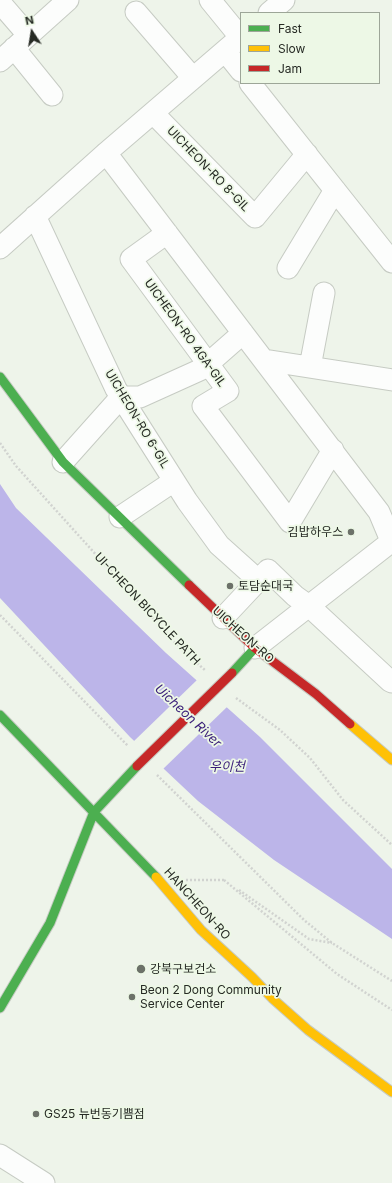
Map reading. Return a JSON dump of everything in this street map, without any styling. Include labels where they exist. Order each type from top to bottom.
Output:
[{"type":"street","points":[[14,48],[68,0]]},
{"type":"street","points":[[210,0],[240,37]]},
{"type":"street","points":[[270,12],[284,0]]},
{"type":"street","points":[[0,6],[3,6],[14,48],[52,95]]},
{"type":"street","points":[[136,12],[194,78]]},
{"type":"street","points":[[0,248],[106,153],[240,39]]},
{"type":"street","points":[[225,51],[240,70]]},
{"type":"street","points":[[251,84],[392,262]]},
{"type":"street","name":"UICHEON-RO 8-GIL","points":[[153,113],[255,217],[307,154]]},
{"type":"street","points":[[0,1008],[50,923],[94,812],[137,766],[232,673],[255,648],[392,542],[379,512],[106,153]]},
{"type":"street","points":[[288,268],[335,190]]},
{"type":"street","name":"UICHEON-RO 6-GIL","points":[[35,216],[121,397],[187,501],[219,545],[309,606],[392,682]]},
{"type":"street","name":"UICHEON-RO 4GA-GIL","points":[[167,233],[131,259],[228,391],[203,406],[290,522],[333,450]]},
{"type":"street","points":[[310,367],[324,293]]},
{"type":"street","points":[[63,462],[121,397],[140,397],[202,369],[207,363],[243,333]]},
{"type":"street","points":[[264,360],[392,380]]},
{"type":"street","name":"UICHEON-RO","points":[[0,377],[63,462],[120,518],[255,648],[316,694],[392,760]]},
{"type":"street","points":[[120,518],[174,481]]},
{"type":"street","points":[[223,618],[263,575]]},
{"type":"street","name":"HANCHEON-RO","points":[[0,715],[159,880],[201,930],[252,977],[278,1004],[308,1030],[392,1092]]},
{"type":"street","points":[[0,1155],[44,1183]]},
{"type":"path","name":"UI-CHEON BICYCLE PATH","points":[[0,443],[16,466],[180,648],[208,673]]},
{"type":"path","points":[[0,615],[131,750]]},
{"type":"path","points":[[231,693],[242,703],[280,730],[310,758],[343,800],[392,846]]},
{"type":"path","points":[[153,772],[304,920],[332,943],[392,981]]},
{"type":"path","points":[[159,880],[224,880],[309,939],[332,943]]},
{"type":"path","points":[[224,880],[337,974],[392,1010]]},
{"type":"water","name":"우이천","points":[[0,484],[16,508],[166,653],[260,737],[392,869],[392,939],[274,860],[198,801],[130,737],[0,598]]},
{"type":"pier","points":[[198,679],[228,706],[162,770],[133,742]]},
{"type":"traffic: fast","points":[[0,377],[63,462],[189,585]]},
{"type":"traffic: fast","points":[[232,673],[255,648]]},
{"type":"traffic: fast","points":[[0,715],[156,877]]},
{"type":"traffic: fast","points":[[0,1008],[50,923],[94,812],[137,766]]},
{"type":"traffic: slow","points":[[350,724],[392,760]]},
{"type":"traffic: slow","points":[[156,877],[201,930],[252,977],[273,999],[308,1030],[392,1092]]},
{"type":"traffic: jam","points":[[189,585],[255,648],[316,694],[350,724]]},
{"type":"traffic: jam","points":[[137,766],[232,673]]},
{"type":"place","name":"김밥하우스","points":[[351,532]]},
{"type":"place","name":"토담순대국","points":[[230,586]]},
{"type":"place","name":"강북구보건소","points":[[141,969]]},
{"type":"place","name":"Beon 2 Dong Community Service Center","points":[[132,997]]},
{"type":"place","name":"GS25 뉴번동기쁨점","points":[[36,1114]]},
{"type":"water label","name":"Uicheon River","points":[[188,716]]}]
